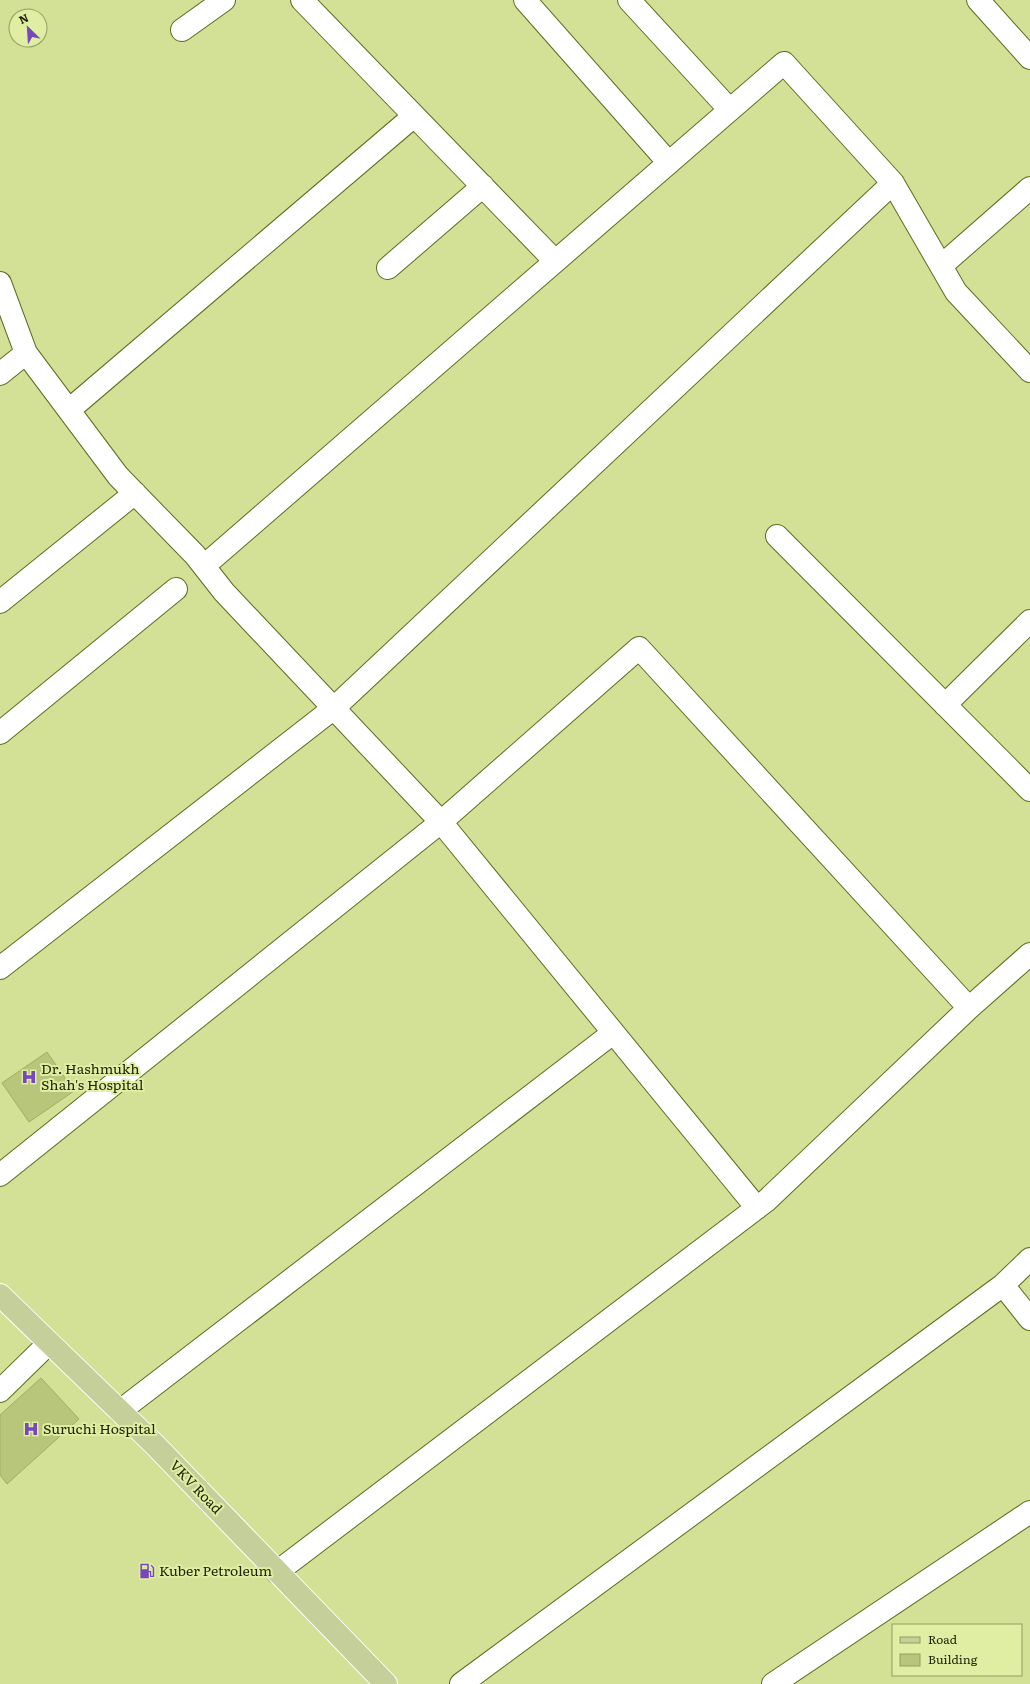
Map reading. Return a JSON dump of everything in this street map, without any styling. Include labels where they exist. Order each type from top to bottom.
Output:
[{"type":"main road","name":"VKV Road","points":[[0,1295],[120,1411],[386,1684]]},
{"type":"street","points":[[182,30],[224,0]]},
{"type":"street","points":[[302,0],[556,261]]},
{"type":"street","points":[[525,0],[669,162]]},
{"type":"street","points":[[628,0],[730,110]]},
{"type":"street","points":[[978,0],[1030,58]]},
{"type":"street","points":[[204,566],[784,63],[894,183],[956,292],[1030,371]]},
{"type":"street","points":[[68,410],[414,116]]},
{"type":"street","points":[[0,968],[334,708],[894,183]]},
{"type":"street","points":[[388,268],[483,186]]},
{"type":"street","points":[[941,266],[1029,191]]},
{"type":"street","points":[[0,283],[26,353],[118,476],[204,566],[224,592],[441,822],[757,1208]]},
{"type":"street","points":[[0,374],[26,353]]},
{"type":"street","points":[[0,602],[135,493]]},
{"type":"street","points":[[777,536],[1030,790]]},
{"type":"street","points":[[0,733],[176,589]]},
{"type":"street","points":[[945,705],[1030,621]]},
{"type":"street","points":[[0,1175],[441,822],[639,648],[969,1008]]},
{"type":"street","points":[[277,1572],[757,1208],[969,1008],[1030,954]]},
{"type":"street","points":[[120,1411],[614,1033]]},
{"type":"street","points":[[461,1684],[1003,1285],[1030,1259]]},
{"type":"street","points":[[1003,1285],[1030,1320]]},
{"type":"street","points":[[0,1391],[49,1343]]},
{"type":"street","points":[[773,1684],[1030,1512]]},
{"type":"building","points":[[47,1052],[74,1091],[29,1122],[2,1083]]},
{"type":"building","points":[[41,1378],[79,1419],[7,1484],[0,1475],[0,1415]]},
{"type":"place","name":"Dr. Hashmukh Shah's Hospital","points":[[29,1077]]},
{"type":"place","name":"Suruchi Hospital","points":[[31,1429]]},
{"type":"place","name":"Kuber Petroleum","points":[[147,1571]]}]
